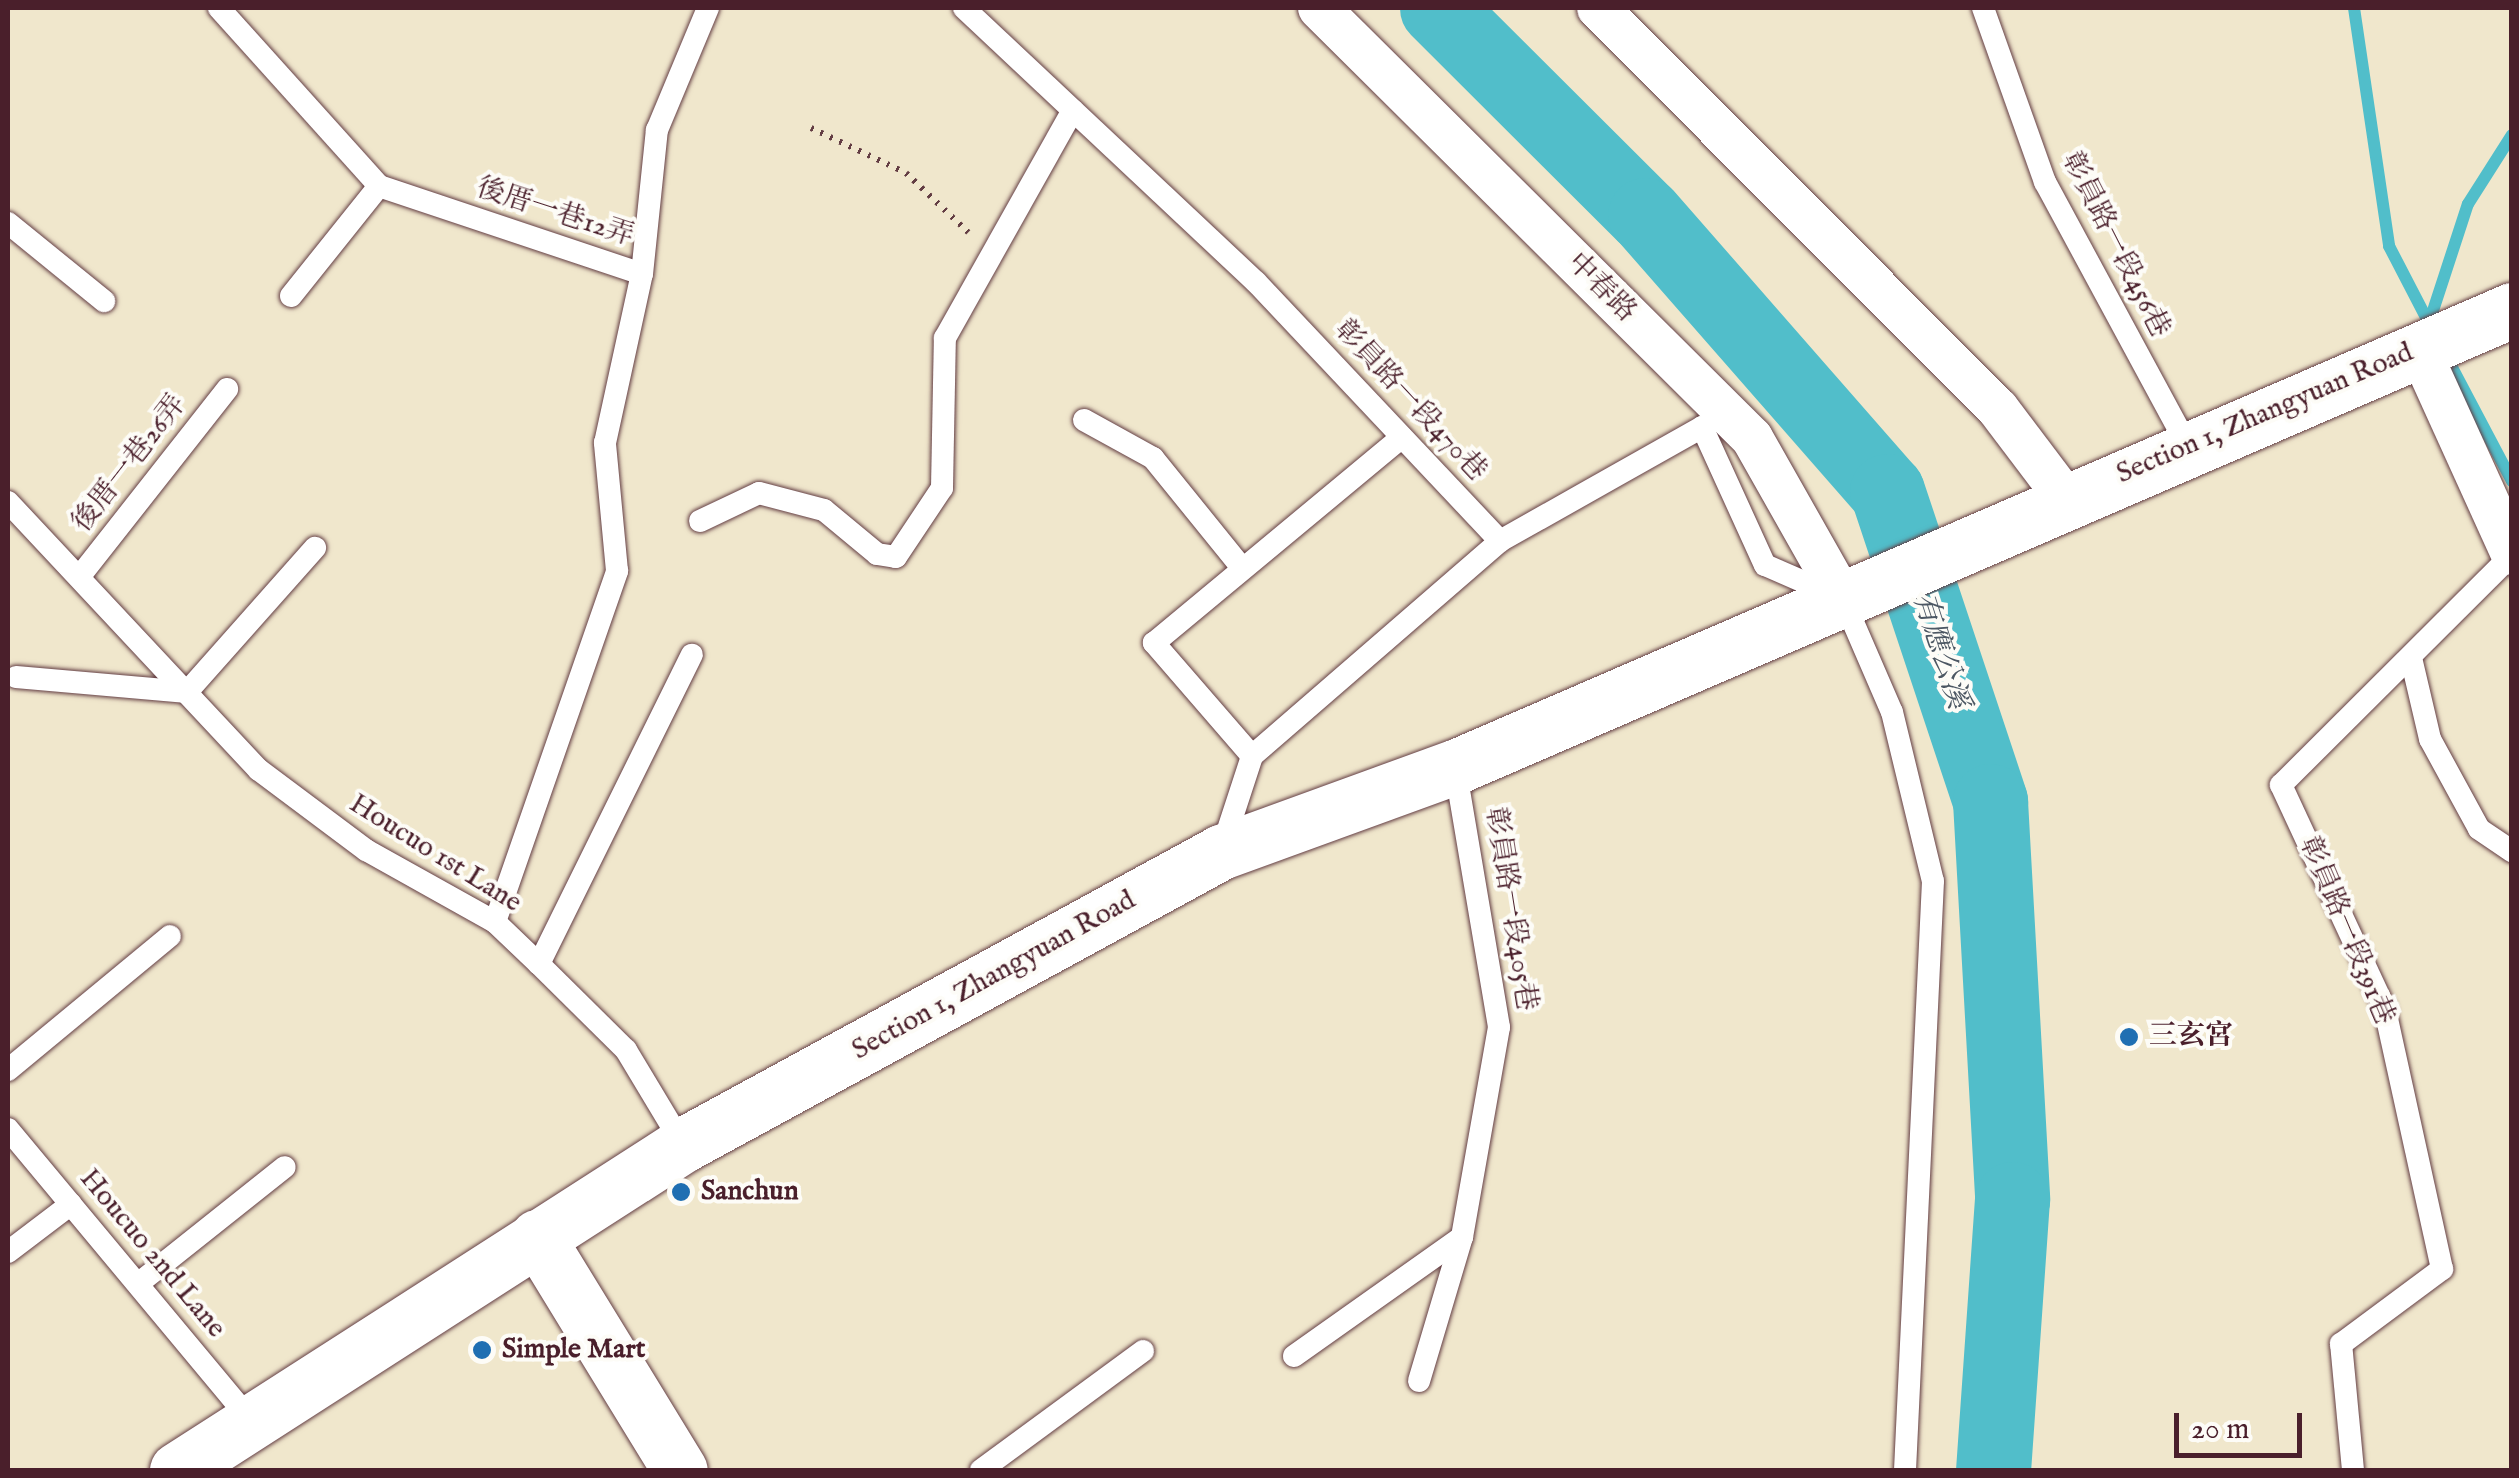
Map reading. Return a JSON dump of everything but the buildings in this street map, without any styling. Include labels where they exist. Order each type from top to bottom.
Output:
[{"type":"main road","name":"Section 1, Zhangyuan Road","points":[[178,1470],[249,1418],[683,1144],[1221,852],[1454,767],[2512,310]]},
{"type":"main road","points":[[536,1237],[680,1470]]},
{"type":"street","name":"中春路","points":[[1319,8],[1752,438],[1854,594]]},
{"type":"street","points":[[1619,18],[1998,409],[2044,511]]},
{"type":"street","name":"彰員路一段391巷","points":[[2419,349],[2512,554]]},
{"type":"lane","name":"後厝一巷12弄","points":[[219,8],[379,186],[642,274],[604,443],[618,572],[495,922]]},
{"type":"lane","points":[[642,274],[657,130],[708,8]]},
{"type":"lane","name":"彰員路一段470巷","points":[[964,8],[1256,282],[1500,541]]},
{"type":"lane","name":"彰員路一段456巷","points":[[1983,8],[2045,182],[2188,447]]},
{"type":"lane","points":[[700,521],[759,493],[824,510],[877,554],[896,557],[942,488],[945,338],[988,250],[1072,110]]},
{"type":"lane","points":[[291,296],[379,186]]},
{"type":"lane","points":[[8,223],[104,301]]},
{"type":"lane","name":"後厝一巷26弄","points":[[80,576],[227,390]]},
{"type":"lane","points":[[1084,420],[1154,458],[1242,568]]},
{"type":"lane","points":[[1221,852],[1252,756],[1500,541],[1702,427],[1765,565],[1854,594],[1892,712],[1933,881],[1905,1470]]},
{"type":"lane","points":[[1252,756],[1154,643],[1402,437]]},
{"type":"lane","name":"Houcuo 1st Lane","points":[[8,502],[259,770],[366,850],[495,922],[626,1050],[683,1144]]},
{"type":"lane","points":[[16,677],[188,692],[315,548]]},
{"type":"lane","name":"彰員路一段391巷","points":[[2353,1470],[2341,1344],[2442,1269],[2385,1009],[2282,785],[2412,662],[2512,554]]},
{"type":"lane","points":[[539,964],[692,655]]},
{"type":"lane","points":[[2412,662],[2430,739],[2479,829],[2512,851]]},
{"type":"lane","name":"彰員路一段405巷","points":[[1419,1380],[1462,1238],[1499,1027],[1454,767]]},
{"type":"lane","points":[[8,1070],[170,936]]},
{"type":"lane","name":"Houcuo 2nd Lane","points":[[8,1129],[249,1418]]},
{"type":"lane","points":[[139,1283],[285,1167]]},
{"type":"lane","points":[[8,1252],[71,1204]]},
{"type":"lane","points":[[1294,1356],[1462,1238]]},
{"type":"lane","points":[[980,1470],[1143,1351]]},
{"type":"path","points":[[811,128],[906,172],[988,250]]},
{"type":"waterway","name":"有應公溪","points":[[1437,8],[1645,215],[1887,491],[1990,801],[2012,1199],[1993,1470]]},
{"type":"waterway","points":[[2354,8],[2389,246],[2433,331]]},
{"type":"waterway","points":[[2429,323],[2468,204],[2512,135]]},
{"type":"waterway","points":[[2445,354],[2512,481]]},
{"type":"place","name":"三玄宮","points":[[2129,1037]]},
{"type":"place","name":"Sanchun","points":[[681,1192]]},
{"type":"place","name":"Simple Mart","points":[[482,1350]]}]
